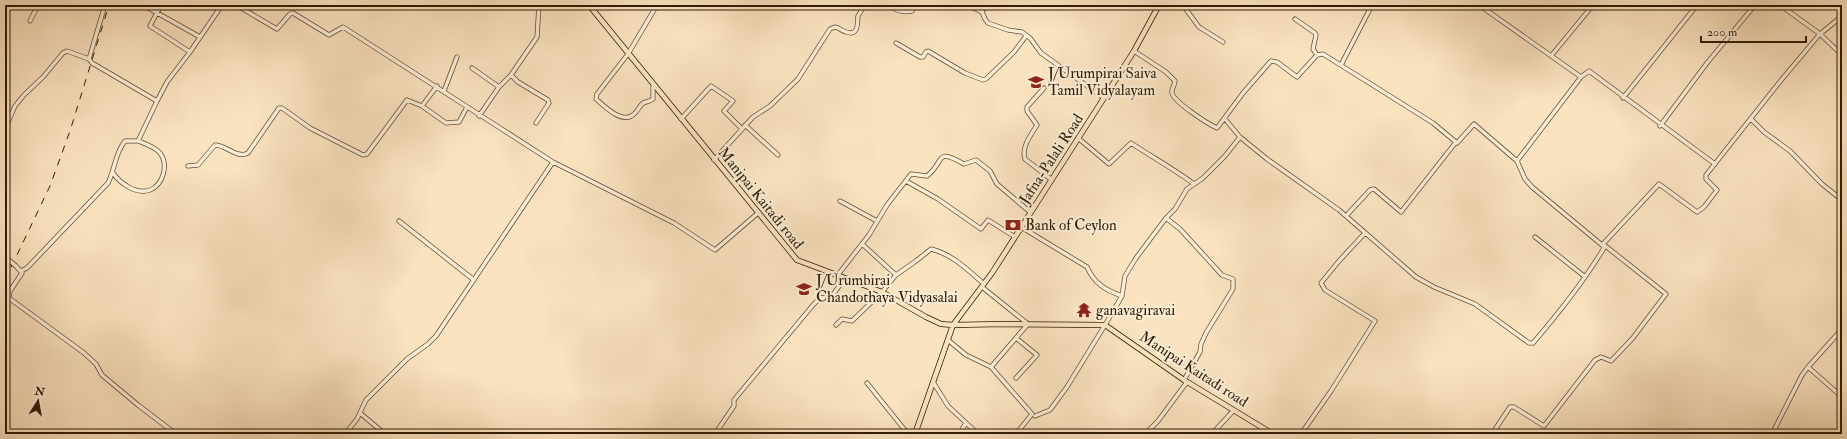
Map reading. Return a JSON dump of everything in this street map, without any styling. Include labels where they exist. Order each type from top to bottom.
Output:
[{"type":"main road","name":"Manipai Kaitadi road","points":[[589,5],[797,260],[882,292],[932,321],[953,326],[1028,324],[1105,325],[1185,381],[1273,434]]},
{"type":"main road","name":"Jafna-Palali Road","points":[[915,434],[953,326],[983,286],[1015,238],[1030,212],[1134,51],[1159,5]]},
{"type":"street","points":[[30,21],[38,5]]},
{"type":"street","points":[[90,59],[105,5]]},
{"type":"street","points":[[143,5],[200,37]]},
{"type":"street","points":[[161,5],[151,23],[152,28],[190,52]]},
{"type":"street","points":[[138,141],[167,82],[190,52],[222,5]]},
{"type":"street","points":[[236,5],[243,7],[277,29],[290,14],[293,13],[329,35],[343,27],[385,55],[437,86],[479,116],[553,162],[674,223],[715,250],[758,213]]},
{"type":"street","points":[[479,116],[499,87],[511,75],[537,37],[539,5]]},
{"type":"street","points":[[714,160],[753,117],[781,97],[798,79],[830,29],[835,27],[851,33],[855,30],[859,24],[858,14],[866,5]]},
{"type":"street","points":[[888,5],[907,12],[912,11],[914,5]]},
{"type":"street","points":[[967,5],[982,12],[988,23],[1008,30],[1022,32],[1041,53],[1104,98]]},
{"type":"street","points":[[982,12],[986,5]]},
{"type":"street","points":[[1181,5],[1186,6],[1199,27],[1223,42]]},
{"type":"street","points":[[1341,65],[1372,5]]},
{"type":"street","points":[[1479,5],[1581,77]]},
{"type":"street","points":[[1552,56],[1592,5]]},
{"type":"street","points":[[1623,98],[1697,5]]},
{"type":"street","points":[[1660,126],[1711,58],[1755,5]]},
{"type":"street","points":[[1780,5],[1820,34],[1842,55]]},
{"type":"street","points":[[654,86],[653,99],[642,104],[629,118],[619,116],[596,99],[597,94],[628,54],[655,6]]},
{"type":"street","points":[[1225,119],[1240,137],[1267,159],[1346,216],[1416,277],[1434,287],[1475,304],[1529,343],[1533,343],[1545,329],[1604,248],[1603,244],[1658,184],[1697,212],[1700,211],[1717,190],[1706,179],[1706,175],[1820,34],[1842,16]]},
{"type":"street","points":[[1295,20],[1315,33],[1316,35],[1313,49],[1317,55]]},
{"type":"street","points":[[896,43],[920,57],[923,57],[926,52],[928,52],[965,73],[986,80],[1014,52],[1026,36]]},
{"type":"street","points":[[5,129],[15,106],[43,77],[63,53],[67,51],[90,59],[92,63],[158,101]]},
{"type":"street","points":[[1134,51],[1171,76],[1175,81],[1171,90],[1172,94],[1179,102],[1217,128],[1243,93],[1270,61],[1277,62],[1297,77],[1317,55],[1323,54],[1433,123],[1456,142]]},
{"type":"street","points":[[444,91],[457,57]]},
{"type":"street","points":[[472,68],[499,87]]},
{"type":"street","points":[[1517,161],[1545,127],[1581,77],[1589,71],[1660,126],[1715,164]]},
{"type":"street","points":[[511,75],[518,82],[548,100],[549,103],[536,123]]},
{"type":"street","points":[[422,106],[437,86]]},
{"type":"street","points":[[681,119],[711,86],[733,100],[724,111],[742,129]]},
{"type":"street","points":[[1044,88],[1027,107],[1027,111],[1037,125],[1026,144],[1023,154],[1025,160],[1052,180]]},
{"type":"street","points":[[188,166],[198,166],[216,145],[238,154],[244,155],[248,153],[279,108],[282,108],[330,140],[363,155],[367,154],[407,100],[422,106],[446,123],[450,124],[459,122],[466,107]]},
{"type":"street","points":[[1751,119],[1764,132],[1790,151],[1822,184],[1842,200]]},
{"type":"street","points":[[1346,216],[1370,190],[1374,189],[1401,212],[1456,142],[1474,124],[1517,161],[1525,180],[1532,187],[1666,294],[1632,340],[1611,361],[1601,357],[1595,360],[1544,426],[1514,407],[1510,407],[1492,434]]},
{"type":"street","points":[[746,125],[778,155]]},
{"type":"street","points":[[1035,416],[1050,410],[1067,387],[1122,296],[1125,276],[1166,218],[1175,209],[1187,189],[1225,156],[1240,137]]},
{"type":"street","points":[[1078,138],[1109,164],[1131,143],[1162,164],[1173,168],[1194,184]]},
{"type":"street","points":[[21,271],[26,268],[108,183],[113,173],[119,148],[125,141],[138,141],[152,146],[160,153],[165,164],[164,174],[151,190],[141,191],[119,182],[113,173]]},
{"type":"street","points":[[837,276],[862,244],[912,173],[927,176],[940,158],[944,155],[949,155],[964,164],[976,160],[990,172],[997,184],[1030,212]]},
{"type":"street","points":[[345,434],[360,413],[366,400],[407,359],[428,344],[436,336],[553,162]]},
{"type":"street","points":[[906,181],[938,199],[981,228],[988,220],[1015,238]]},
{"type":"street","points":[[840,201],[877,221]]},
{"type":"street","points":[[1145,434],[1158,421],[1185,381],[1200,352],[1200,344],[1233,289],[1233,279],[1222,275],[1180,229],[1166,218]]},
{"type":"street","points":[[399,221],[474,280]]},
{"type":"street","points":[[1021,227],[1087,267],[1092,277],[1099,285],[1122,296]]},
{"type":"street","points":[[1301,434],[1331,391],[1375,321],[1325,290],[1321,283],[1365,233]]},
{"type":"street","points":[[1534,237],[1584,276]]},
{"type":"street","points":[[862,244],[896,275]]},
{"type":"street","points":[[836,325],[842,319],[852,321],[882,292],[896,275],[931,248],[940,251],[962,265],[983,286],[1028,324],[991,367]]},
{"type":"street","points":[[5,257],[21,271],[21,277],[7,296],[84,353],[96,364],[102,375],[138,406],[176,434]]},
{"type":"street","points":[[715,434],[734,406],[734,400],[758,369],[813,305],[820,298],[832,296],[845,278]]},
{"type":"street","points":[[1772,434],[1802,375],[1842,329]]},
{"type":"street","points":[[1016,338],[1037,355],[1016,378]]},
{"type":"street","points":[[948,340],[966,355],[991,367],[1032,414],[1016,434]]},
{"type":"street","points":[[1808,367],[1822,381],[1842,397]]},
{"type":"street","points":[[933,382],[948,406],[978,434]]},
{"type":"street","points":[[867,383],[908,434]]},
{"type":"street","points":[[1212,434],[1234,410]]},
{"type":"street","points":[[360,413],[384,434]]},
{"type":"street","points":[[959,434],[966,423]]},
{"type":"railway","points":[[5,280],[50,186],[70,131],[109,5]]},
{"type":"place","name":"J/Urumpirai Saiva Tamil Vidyalayam","points":[[1036,82]]},
{"type":"place","name":"Bank of Ceylon","points":[[1013,225]]},
{"type":"place","name":"J/Urumbirai Chandothaya Vidyasalai","points":[[804,289]]},
{"type":"place","name":"ganavagiravai","points":[[1084,310]]}]
